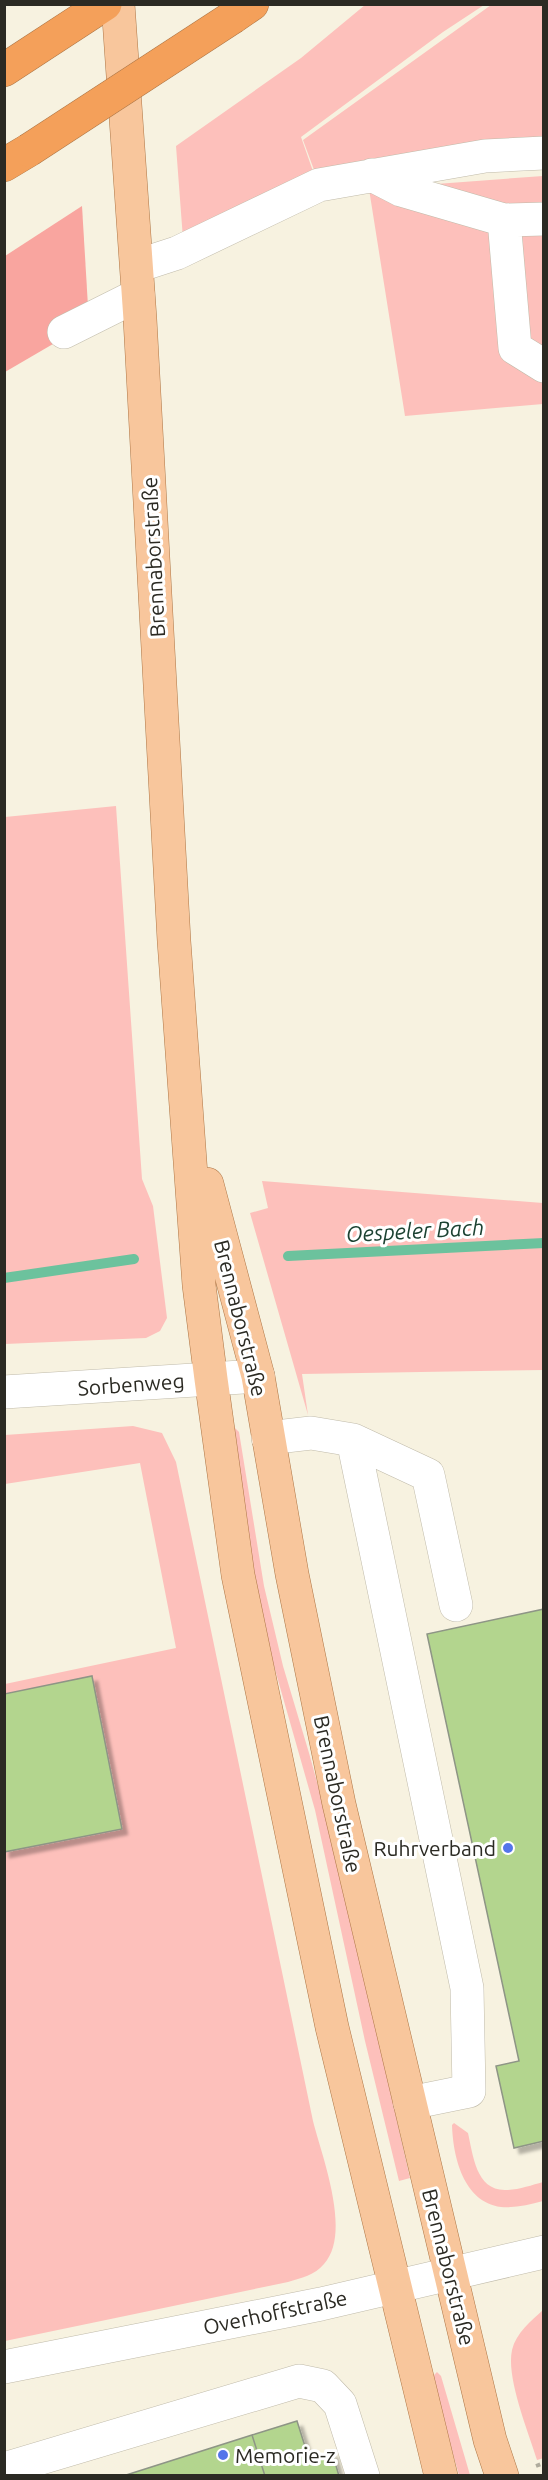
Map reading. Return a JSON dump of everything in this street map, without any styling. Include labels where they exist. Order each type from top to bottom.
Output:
[{"type":"highway","points":[[17,62],[105,4]]},
{"type":"highway","points":[[17,157],[242,11]]},
{"type":"main road","name":"Brennaborstraße","points":[[118,4],[137,281],[174,941],[199,1285],[211,1379],[238,1575],[332,2027],[441,2475]]},
{"type":"main road","name":"Brennaborstraße","points":[[186,1110],[258,1376],[292,1574],[339,1804],[490,2440],[502,2475]]},
{"type":"street","points":[[64,332],[177,253],[319,185],[485,156],[543,153]]},
{"type":"street","points":[[372,175],[401,190],[504,220],[543,219]]},
{"type":"street","points":[[504,220],[515,348],[543,366]]},
{"type":"street","name":"Sorbenweg","points":[[4,1392],[258,1376]]},
{"type":"street","points":[[268,1438],[311,1433],[353,1440],[428,1475],[456,1605]]},
{"type":"street","points":[[353,1440],[467,1988],[469,2091],[410,2103]]},
{"type":"street","name":"Overhoffstraße","points":[[4,2367],[321,2304],[543,2252]]},
{"type":"street","points":[[4,2469],[299,2381],[323,2386],[340,2404],[363,2475]]},
{"type":"shaded area","points":[[365,5],[484,5],[443,32],[301,137],[315,177],[183,239],[176,146],[301,58]]},
{"type":"shaded area","points":[[491,5],[543,5],[543,139],[317,178],[303,140]]},
{"type":"shaded area","points":[[543,176],[543,404],[405,416],[369,189]]},
{"type":"shaded area","points":[[82,206],[89,323],[5,372],[5,256]]},
{"type":"shaded area","points":[[116,806],[142,1179],[153,1206],[167,1318],[160,1331],[146,1338],[5,1344],[5,817]]},
{"type":"shaded area","points":[[262,1181],[543,1203],[543,1370],[302,1374],[308,1415],[250,1213],[268,1208]]},
{"type":"shaded area","points":[[133,1426],[162,1433],[176,1462],[313,2121],[328,2174],[335,2215],[335,2234],[332,2250],[324,2264],[298,2279],[5,2341],[5,1684],[176,1648],[140,1463],[5,1484],[5,1435]]},
{"type":"shaded area","points":[[235,1428],[239,1432],[264,1586],[283,1666],[333,1840],[410,2178],[399,2181],[365,2041],[315,1810],[268,1645],[253,1581],[230,1429]]},
{"type":"shaded area","points":[[454,2123],[468,2133],[474,2161],[488,2185],[506,2190],[543,2182],[543,2201],[522,2206],[501,2207],[477,2196],[469,2187],[458,2163],[453,2137],[452,2125]]},
{"type":"shaded area","points":[[543,2310],[544,2458],[537,2460],[519,2405],[511,2362],[512,2350],[517,2338]]},
{"type":"shaded area","points":[[437,2372],[441,2376],[470,2475],[459,2475],[431,2378]]},
{"type":"building","name":"Ruhrverband","points":[[544,1609],[544,2141],[514,2148],[496,2066],[519,2061],[427,1634]]},
{"type":"building","points":[[92,1676],[122,1829],[4,1852],[4,1694]]},
{"type":"building","points":[[297,2421],[309,2459],[332,2452],[339,2476],[265,2476],[252,2435]]},
{"type":"building","name":"Memorie-z","points":[[252,2435],[265,2476],[123,2476]]},
{"type":"waterway","name":"Oespeler Bach","points":[[288,1256],[544,1243]]},
{"type":"waterway","name":"Oespeler Bach","points":[[4,1278],[134,1259]]},
{"type":"place","name":"Ruhrverband","points":[[508,1848]]},
{"type":"place","name":"Memorie-z","points":[[223,2455]]}]
